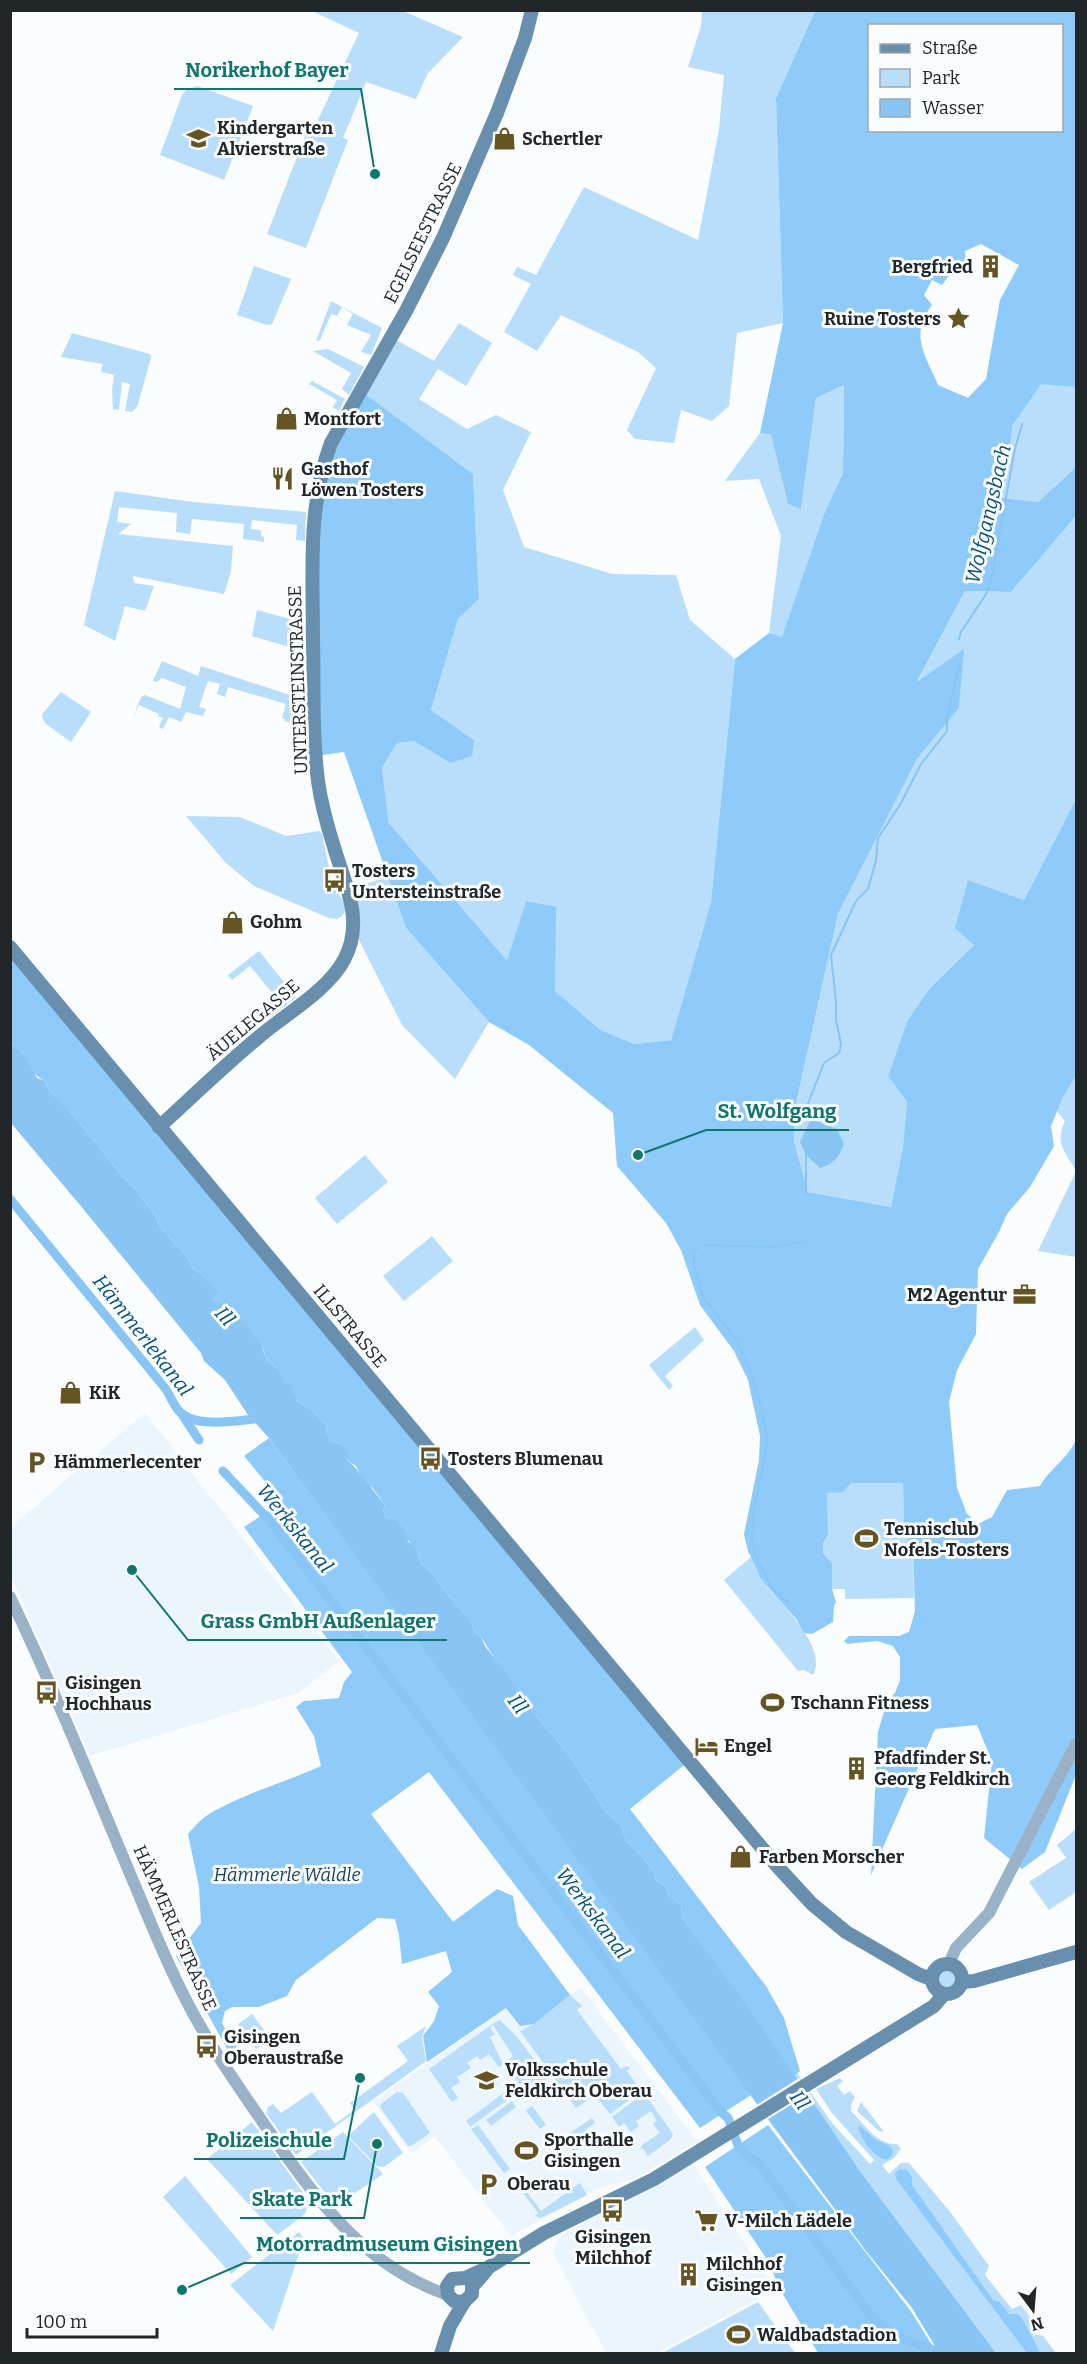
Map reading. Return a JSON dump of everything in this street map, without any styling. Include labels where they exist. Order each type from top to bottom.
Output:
[{"type":"main road","name":"EGELSEESTRASSE","points":[[324,462],[344,418],[405,311],[443,238],[497,113],[525,38],[532,10]]},
{"type":"main road","name":"UNTERSTEINSTRASSE","points":[[324,462],[315,502],[312,550],[315,744],[322,802],[353,908],[354,930]]},
{"type":"main road","name":"ÄUELEGASSE","points":[[159,1127],[201,1086],[325,982],[344,960],[354,930]]},
{"type":"main road","name":"ILLSTRASSE","points":[[10,946],[777,1866],[812,1904],[852,1937],[936,1983]]},
{"type":"main road","points":[[961,1977],[995,1974],[1077,1952]]},
{"type":"main road","points":[[469,2282],[489,2266],[544,2234],[654,2179],[924,2011],[936,1983],[939,1965],[950,1964],[958,1968],[961,1977],[957,1990],[936,1983]]},
{"type":"main road","points":[[450,2326],[448,2292],[455,2277],[469,2282]]},
{"type":"main road","points":[[441,2354],[450,2326],[464,2302],[472,2294],[469,2282]]},
{"type":"main road","points":[[448,2292],[454,2301],[464,2302]]},
{"type":"street","name":"HÄMMERLESTRASSE","points":[[10,1598],[171,1969],[203,2031],[286,2156],[337,2223],[368,2251],[395,2271],[418,2283],[448,2292]]},
{"type":"street","points":[[950,1964],[956,1948],[989,1912],[1077,1744]]},
{"type":"shaded area","points":[[145,1413],[339,1661],[298,1693],[90,1756],[11,1576],[11,1527]]},
{"type":"shaded area","points":[[581,1988],[697,2142],[634,2179],[600,2188],[511,2236],[435,2136],[411,2153],[373,2101],[507,2008],[570,1995]]},
{"type":"shaded area","points":[[692,2163],[775,2290],[657,2353],[606,2353],[554,2254],[556,2243],[561,2236]]},
{"type":"green space","points":[[312,11],[403,11],[463,37],[428,73],[416,99],[366,82],[343,138],[348,140],[306,248],[267,234],[309,126],[314,128],[359,33]]},
{"type":"green space","points":[[702,11],[815,11],[776,98],[783,323],[737,333],[729,406],[712,421],[681,410],[674,443],[635,439],[627,430],[656,368],[638,352],[561,315],[537,351],[504,332],[531,284],[513,275],[517,267],[536,275],[584,187],[698,240],[719,129],[724,75],[688,67],[701,26]]},
{"type":"green space","points":[[815,11],[1076,11],[1076,387],[1041,384],[1013,425],[1003,498],[1038,502],[1076,467],[1076,516],[1011,592],[965,591],[917,682],[964,649],[959,708],[917,759],[838,914],[795,1108],[794,1141],[808,1192],[891,1207],[903,1146],[907,1102],[888,1076],[908,1020],[930,988],[974,945],[955,928],[968,880],[1024,900],[1076,799],[1076,1076],[1063,1097],[1051,1126],[1054,1146],[1030,1187],[1007,1214],[978,1269],[976,1334],[957,1370],[949,1402],[957,1488],[967,1514],[978,1524],[992,1517],[1007,1490],[1040,1486],[1069,1452],[1076,1439],[1076,1775],[1045,1852],[1022,1869],[984,1838],[992,1761],[977,1725],[935,1729],[871,1875],[878,1732],[887,1701],[895,1693],[900,1680],[900,1657],[893,1646],[877,1641],[847,1644],[844,1641],[849,1636],[899,1636],[909,1632],[915,1611],[913,1549],[904,1533],[903,1483],[851,1483],[843,1492],[827,1493],[828,1535],[823,1543],[823,1553],[832,1563],[832,1589],[836,1602],[833,1622],[812,1634],[804,1633],[797,1620],[761,1579],[748,1551],[744,1534],[759,1460],[760,1436],[748,1380],[734,1351],[700,1305],[681,1250],[666,1223],[617,1166],[613,1113],[529,1045],[489,1022],[406,928],[344,752],[315,756],[313,621],[324,462],[360,390],[473,474],[479,599],[458,619],[431,710],[474,740],[472,756],[450,763],[414,741],[397,743],[382,768],[389,823],[507,961],[526,901],[556,907],[555,991],[600,1030],[634,1044],[671,1040],[711,902],[735,659],[769,633],[782,637],[824,514],[843,473],[844,385],[816,398],[801,509],[788,504],[771,434],[760,433],[783,323],[776,98]],"holes":[[[981,244],[1019,265],[1000,300],[986,379],[968,398],[938,385],[924,354],[920,335],[921,326],[932,305],[924,295],[932,280],[942,285],[957,265],[966,262],[965,251]]]},
{"type":"green space","points":[[197,86],[253,106],[224,180],[160,155],[182,95],[186,90]]},
{"type":"green space","points":[[254,266],[291,279],[272,324],[267,325],[237,315]]},
{"type":"green space","points":[[331,301],[382,328],[371,355],[361,352],[371,335],[347,325],[353,314],[342,307],[337,316],[331,314],[320,340],[316,341]]},
{"type":"green space","points":[[459,323],[492,343],[466,386],[438,369],[419,399],[467,429],[496,415],[531,432],[503,490],[524,547],[612,574],[676,575],[690,620],[735,659],[711,902],[671,1040],[634,1044],[599,1030],[555,991],[526,901],[507,962],[389,823],[382,768],[397,743],[414,741],[450,763],[474,740],[431,710],[458,619],[479,599],[473,474],[360,390],[391,337],[434,361]]},
{"type":"green space","points":[[72,333],[150,354],[151,358],[137,407],[132,412],[125,411],[130,384],[122,382],[119,410],[113,409],[114,375],[101,372],[103,364],[61,357]]},
{"type":"green space","points":[[328,349],[364,367],[349,395],[342,389],[351,373],[313,351]]},
{"type":"green space","points":[[312,381],[345,399],[339,411],[333,407],[337,400],[309,384]]},
{"type":"green space","points":[[1041,383],[1076,387],[1076,467],[1038,502],[1003,498],[1013,425]]},
{"type":"green space","points":[[844,385],[843,473],[824,514],[782,638],[769,633],[781,536],[759,479],[725,481],[760,433],[771,433],[788,504],[801,508],[816,398]]},
{"type":"green space","points":[[115,491],[193,502],[306,512],[305,541],[296,540],[297,525],[252,520],[251,529],[261,530],[264,542],[243,539],[244,524],[192,519],[190,534],[176,532],[177,513],[119,507],[117,522],[131,524],[118,534],[233,546],[231,571],[224,594],[133,576],[134,583],[154,586],[145,611],[125,606],[115,641],[84,625]]},
{"type":"green space","points":[[1076,516],[1076,799],[1024,900],[968,880],[975,944],[930,988],[909,1020],[888,1076],[907,1102],[903,1146],[891,1207],[808,1192],[794,1141],[795,1108],[838,914],[917,759],[959,708],[963,650],[917,683],[965,591],[1011,592]]},
{"type":"green space","points":[[257,610],[304,623],[306,652],[252,636]]},
{"type":"green space","points":[[162,661],[198,676],[201,666],[305,700],[307,734],[305,734],[305,727],[282,718],[286,704],[228,687],[225,697],[217,694],[220,684],[208,681],[199,707],[206,709],[203,716],[186,712],[181,722],[169,717],[163,729],[159,727],[163,718],[158,716],[159,714],[139,705],[133,718],[141,697],[145,695],[180,709],[186,687],[162,678],[157,682],[153,681]]},
{"type":"green space","points":[[61,692],[91,712],[71,742],[46,724],[42,717]]},
{"type":"green space","points":[[186,816],[240,817],[286,836],[319,831],[322,834],[332,882],[344,903],[345,911],[342,916],[337,919],[329,918],[254,886],[226,863]]},
{"type":"green space","points":[[388,877],[406,928],[489,1022],[455,1079],[402,1025],[354,930],[348,889]]},
{"type":"green space","points":[[11,947],[689,1761],[630,1809],[766,1986],[784,2018],[800,2071],[794,2076],[683,1919],[681,1905],[669,1895],[665,1886],[656,1880],[653,1870],[626,1841],[621,1825],[606,1812],[569,1755],[532,1711],[481,1637],[474,1631],[471,1621],[430,1571],[422,1565],[416,1548],[387,1519],[383,1510],[385,1505],[368,1482],[363,1480],[356,1466],[346,1460],[347,1457],[340,1444],[330,1440],[326,1431],[327,1426],[313,1411],[297,1401],[291,1385],[280,1380],[279,1370],[267,1360],[263,1349],[214,1301],[213,1298],[218,1293],[200,1273],[193,1269],[180,1248],[163,1230],[136,1191],[73,1115],[53,1096],[45,1081],[18,1053],[11,1042]]},
{"type":"green space","points":[[259,951],[296,997],[270,1018],[266,1014],[279,1001],[250,966],[232,980],[228,975]]},
{"type":"green space","points":[[1076,1076],[1076,1171],[1061,1142],[1065,1121],[1057,1111]]},
{"type":"green space","points":[[365,1155],[388,1182],[337,1224],[315,1198]]},
{"type":"green space","points":[[1076,1171],[1076,1257],[1038,1251]]},
{"type":"green space","points":[[432,1236],[453,1261],[404,1301],[383,1276]]},
{"type":"green space","points":[[695,1327],[704,1340],[665,1376],[673,1386],[669,1390],[649,1365]]},
{"type":"green space","name":"Hämmerle Wäldle","points":[[269,1438],[751,2095],[700,2128],[429,1772],[371,1814],[453,1922],[497,1889],[513,1896],[518,1925],[570,1995],[534,2024],[520,2026],[506,2008],[427,2062],[423,2036],[434,2021],[439,2006],[428,1992],[452,1972],[446,1951],[402,1964],[395,1919],[377,1918],[296,1980],[287,1996],[259,2007],[232,2007],[225,2011],[222,2023],[231,2040],[248,2059],[232,2058],[176,1956],[201,1923],[199,1887],[188,1834],[203,1818],[222,1807],[321,1766],[314,1736],[296,1707],[304,1701],[339,1698],[344,1682],[352,1672],[244,1527],[282,1502],[244,1456]]},
{"type":"green space","name":"Tennisclub Nofels-Tosters","points":[[903,1482],[904,1532],[913,1548],[914,1598],[845,1599],[845,1589],[832,1589],[832,1563],[823,1553],[823,1543],[828,1535],[826,1492],[851,1483]]},
{"type":"green space","points":[[751,1557],[762,1580],[793,1616],[809,1640],[816,1664],[813,1675],[804,1670],[798,1671],[724,1580]]},
{"type":"green space","points":[[1076,1829],[1076,1892],[1049,1910],[1029,1882],[1066,1858],[1057,1845]]},
{"type":"green space","points":[[943,1970],[951,1970],[956,1975],[954,1986],[943,1988],[938,1983],[938,1975]]},
{"type":"green space","points":[[570,1995],[582,2006],[577,2010],[621,2069],[626,2066],[630,2068],[627,2071],[640,2089],[639,2093],[610,2114],[595,2095],[576,2108],[520,2031],[534,2024]]},
{"type":"green space","points":[[252,2014],[271,2039],[256,2049],[238,2024]]},
{"type":"green space","points":[[500,2020],[517,2037],[548,2078],[517,2101],[508,2089],[518,2082],[511,2073],[516,2070],[509,2060],[513,2056],[493,2025],[490,2028],[495,2034],[490,2037],[503,2064],[499,2067],[489,2054],[480,2060],[477,2056],[467,2063],[471,2068],[457,2077],[460,2082],[451,2088],[458,2098],[452,2102],[429,2069]]},
{"type":"green space","points":[[426,2026],[422,2037],[426,2061],[296,2155],[266,2113],[268,2107],[273,2104],[281,2113],[312,2092],[335,2124],[354,2110],[350,2103],[408,2061],[397,2046]]},
{"type":"green space","points":[[797,2073],[832,2123],[870,2164],[874,2160],[832,2113],[816,2089],[840,2078],[843,2081],[837,2086],[844,2095],[850,2091],[855,2097],[851,2111],[877,2138],[890,2144],[897,2144],[901,2149],[894,2158],[882,2165],[889,2174],[901,2163],[909,2163],[951,2213],[989,2266],[985,2275],[1012,2309],[1021,2305],[1030,2317],[1030,2326],[1035,2334],[1043,2336],[1056,2353],[996,2353],[860,2171],[794,2076]]},
{"type":"green space","points":[[397,2092],[403,2093],[429,2131],[429,2134],[411,2146],[408,2146],[380,2107]]},
{"type":"green space","points":[[505,2092],[510,2098],[470,2127],[466,2121]]},
{"type":"green space","points":[[639,2097],[647,2097],[673,2134],[671,2139],[648,2156],[641,2146],[660,2133],[653,2124],[657,2121],[651,2111],[636,2121],[639,2126],[631,2132],[624,2123],[619,2127],[612,2117]]},
{"type":"green space","points":[[512,2101],[516,2107],[491,2126],[486,2120]]},
{"type":"green space","points":[[861,2102],[884,2132],[879,2131],[857,2111]]},
{"type":"green space","points":[[532,2106],[546,2125],[540,2129],[526,2111]]},
{"type":"green space","points":[[374,2112],[403,2153],[384,2167],[377,2166],[348,2136]]},
{"type":"green space","points":[[592,2118],[595,2123],[586,2129],[589,2135],[580,2141],[583,2146],[574,2152],[563,2138]]},
{"type":"green space","points":[[252,2122],[309,2201],[305,2214],[277,2235],[207,2159]]},
{"type":"green space","points":[[478,2125],[510,2169],[504,2173],[471,2129]]},
{"type":"green space","points":[[768,2125],[910,2310],[932,2345],[940,2353],[818,2353],[778,2286],[770,2264],[705,2167]]},
{"type":"green space","points":[[860,2126],[876,2140],[890,2146],[893,2151],[892,2156],[886,2160],[872,2151],[862,2137],[858,2127]]},
{"type":"green space","points":[[343,2132],[383,2174],[349,2197],[326,2194],[301,2162]]},
{"type":"green space","points":[[900,2169],[907,2170],[912,2177],[912,2185],[993,2300],[1000,2302],[1009,2314],[1021,2317],[1040,2353],[1027,2353],[896,2179],[895,2173]]},
{"type":"green space","points":[[185,2176],[252,2257],[231,2274],[163,2197]]},
{"type":"green space","points":[[580,2183],[587,2195],[541,2218],[535,2216],[538,2213],[521,2190],[524,2188],[541,2211]]},
{"type":"green space","points":[[299,2232],[304,2239],[273,2331],[230,2285]]},
{"type":"green space","name":"Waldbadstadion","points":[[758,2302],[795,2353],[662,2353]]},
{"type":"water","name":"Ill","points":[[10,1042],[28,1061],[37,1078],[45,1081],[53,1095],[69,1110],[136,1191],[163,1230],[180,1248],[193,1269],[200,1273],[219,1293],[213,1298],[214,1301],[226,1305],[247,1326],[260,1343],[267,1360],[279,1370],[283,1382],[291,1384],[297,1401],[313,1411],[327,1426],[326,1431],[330,1440],[340,1444],[349,1453],[346,1460],[370,1484],[385,1505],[383,1510],[387,1519],[395,1519],[407,1533],[408,1542],[416,1548],[422,1565],[430,1571],[471,1621],[474,1631],[481,1637],[485,1646],[523,1695],[532,1711],[569,1755],[606,1812],[621,1825],[626,1841],[653,1870],[656,1880],[665,1886],[669,1895],[681,1905],[683,1919],[748,2007],[860,2171],[996,2353],[941,2354],[938,2351],[912,2308],[866,2251],[770,2122],[269,1438],[248,1415],[225,1380],[204,1361],[201,1353],[11,1123]]},
{"type":"water","points":[[811,1119],[837,1129],[844,1144],[835,1159],[820,1168],[806,1155],[800,1142]]},
{"type":"pier","points":[[799,2078],[810,2093],[765,2121],[755,2106]]},
{"type":"waterway","name":"Wolfgangsbach","points":[[959,639],[991,582],[1014,453],[1022,424]]},
{"type":"waterway","name":"Wolfgangsbach","points":[[811,1121],[807,1106],[824,1063],[839,1053],[841,1044],[836,1020],[831,955],[856,901],[868,889],[876,860],[878,838],[900,805],[921,764],[947,731],[947,719],[959,666]]},
{"type":"waterway","name":"Wolfgangsbach","points":[[806,1154],[806,1196]]},
{"type":"waterway","name":"Hämmerlekanal","points":[[10,1199],[165,1388],[180,1412],[188,1417],[208,1422],[263,1418]]},
{"type":"waterway","name":"Wolfgangsbach","points":[[707,1245],[777,1247],[805,1241]]},
{"type":"waterway","name":"Wolfgangsbach","points":[[699,1247],[694,1251],[694,1265],[704,1299],[737,1340],[760,1403],[767,1439],[754,1506],[752,1539],[755,1554],[773,1589],[788,1602]]},
{"type":"waterway","name":"Werkskanal","points":[[183,1416],[199,1440]]},
{"type":"waterway","name":"Werkskanal","points":[[223,1471],[270,1521],[721,2112],[728,2118],[739,2148],[761,2166],[872,2317],[899,2337],[945,2354]]},
{"type":"place","name":"Kindergarten Alvierstraße","points":[[199,138]]},
{"type":"place","name":"Schertler","points":[[504,139]]},
{"type":"place","name":"Norikerhof Bayer","points":[[375,174]]},
{"type":"place","name":"Bergfried","points":[[991,267]]},
{"type":"place","name":"Ruine Tosters","points":[[959,319]]},
{"type":"place","name":"Montfort","points":[[286,419]]},
{"type":"place","name":"Gasthof Löwen Tosters","points":[[283,479]]},
{"type":"place","name":"Tosters Untersteinstraße","points":[[334,881]]},
{"type":"place","name":"Gohm","points":[[232,922]]},
{"type":"place","name":"St. Wolfgang","points":[[638,1155]]},
{"type":"place","name":"M2 Agentur","points":[[1025,1295]]},
{"type":"place","name":"KiK","points":[[71,1393]]},
{"type":"place","name":"Tosters Blumenau","points":[[430,1459]]},
{"type":"place","name":"Hämmerlecenter","points":[[36,1462]]},
{"type":"place","name":"Tennisclub Nofels-Tosters","points":[[866,1539]]},
{"type":"place","name":"Grass GmbH Außenlager","points":[[132,1570]]},
{"type":"place","name":"Gisingen Hochhaus","points":[[47,1693]]},
{"type":"place","name":"Tschann Fitness","points":[[773,1703]]},
{"type":"place","name":"Engel","points":[[706,1746]]},
{"type":"place","name":"Pfadfinder St. Georg Feldkirch","points":[[856,1768]]},
{"type":"place","name":"Farben Morscher","points":[[741,1857]]},
{"type":"place","name":"Gisingen Oberaustraße","points":[[206,2047]]},
{"type":"place","name":"Polizeischule","points":[[360,2078]]},
{"type":"place","name":"Volksschule Feldkirch Oberau","points":[[487,2080]]},
{"type":"place","name":"Skate Park","points":[[377,2144]]},
{"type":"place","name":"Sporthalle Gisingen","points":[[526,2150]]},
{"type":"place","name":"Oberau","points":[[489,2184]]},
{"type":"place","name":"Gisingen Milchhof","points":[[613,2211]]},
{"type":"place","name":"V-Milch Lädele","points":[[707,2221]]},
{"type":"place","name":"Milchhof Gisingen","points":[[688,2274]]},
{"type":"place","name":"Motorradmuseum Gisingen","points":[[182,2290]]},
{"type":"place","name":"Waldbadstadion","points":[[739,2335]]}]
